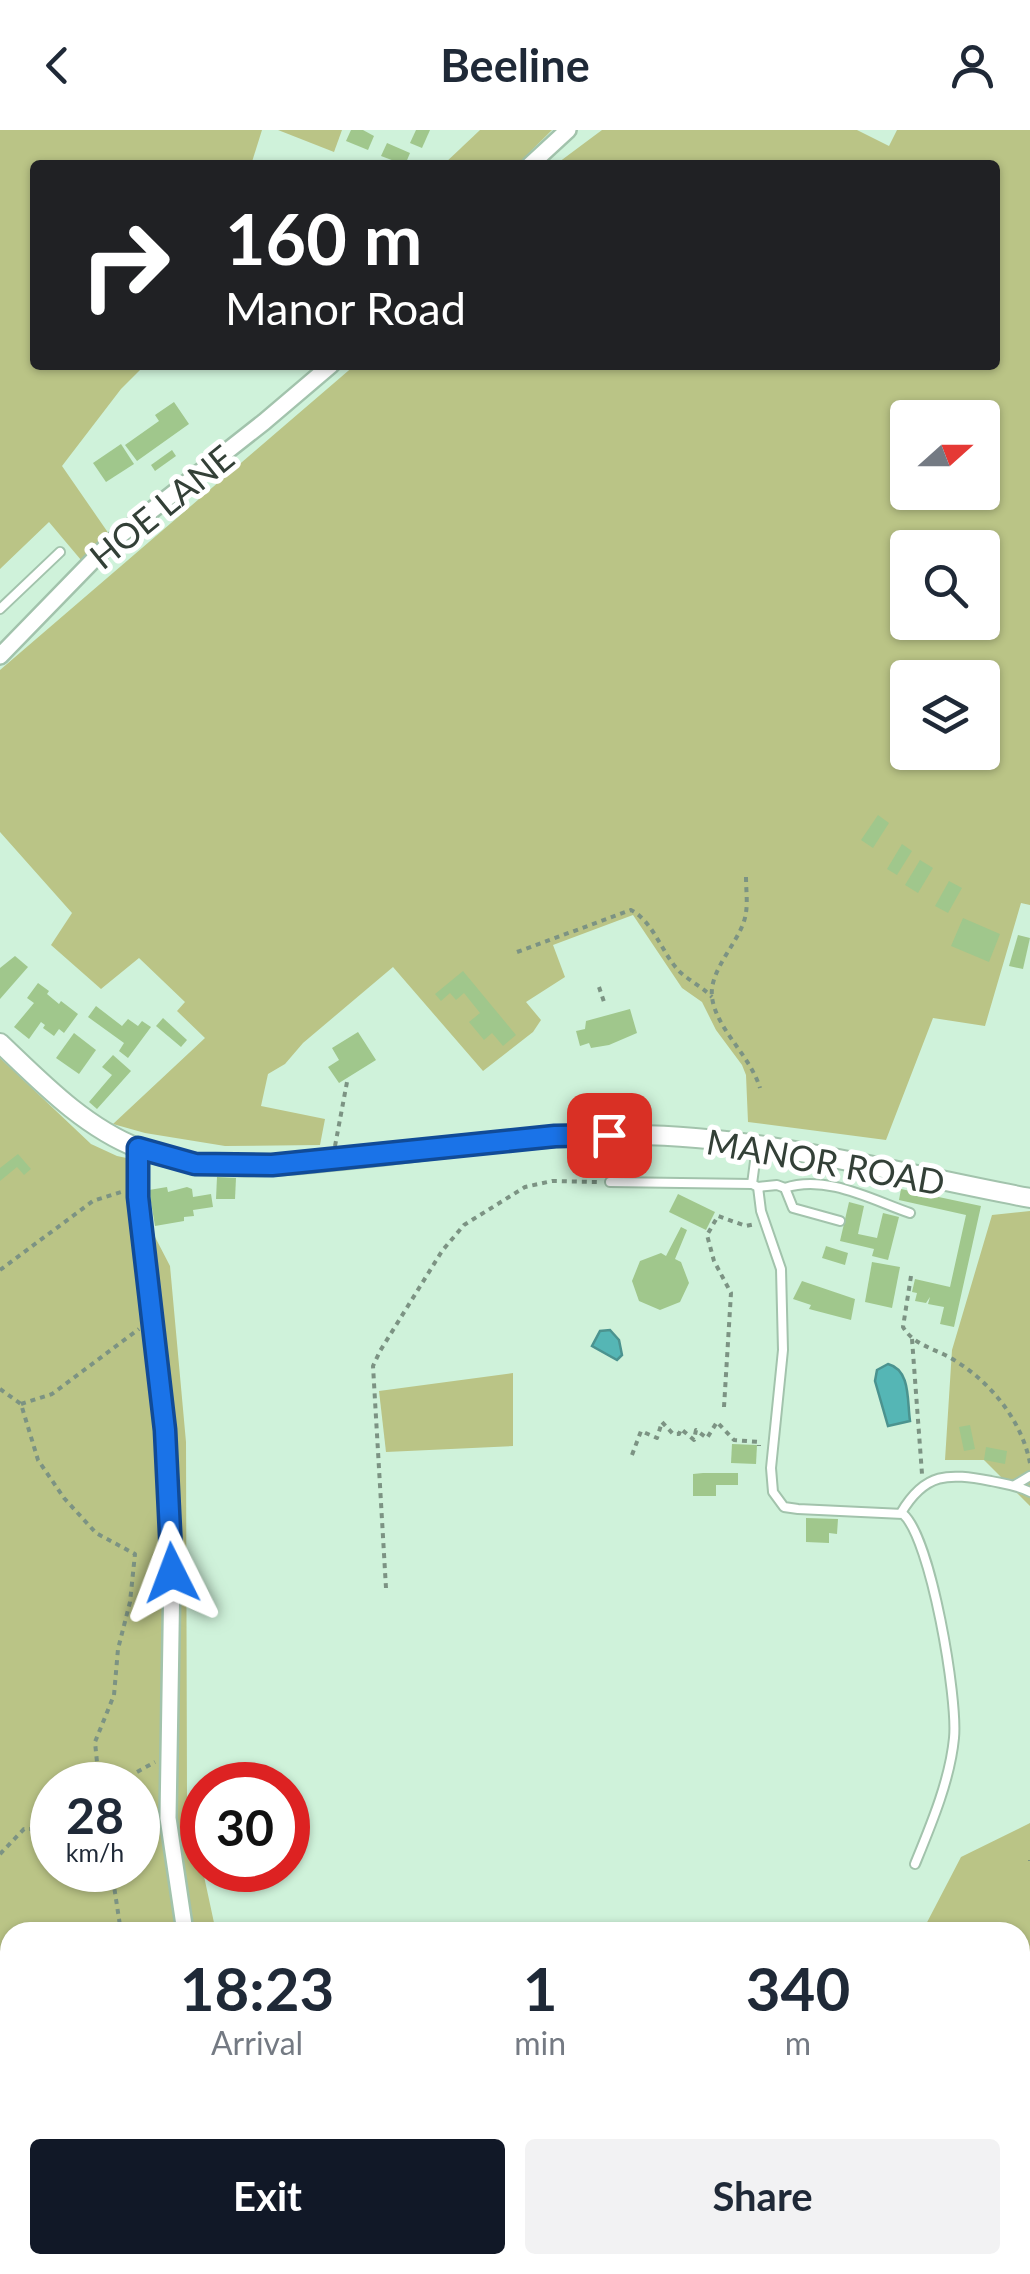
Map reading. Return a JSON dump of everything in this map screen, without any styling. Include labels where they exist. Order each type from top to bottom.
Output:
[{"type":"street","points":[[535,160],[568,130]]},
{"type":"street","name":"HOE LANE","points":[[0,656],[110,544],[325,370]]},
{"type":"street","name":"MANOR ROAD","points":[[0,1043],[82,1116],[138,1148],[195,1164],[334,1161],[555,1136],[683,1137],[756,1146],[1030,1198]]},
{"type":"street","points":[[138,1148],[138,1197],[165,1430],[172,1573],[168,1818],[184,1922]]},
{"type":"lane","points":[[0,608],[60,552]]},
{"type":"lane","points":[[756,1146],[755,1185],[781,1269],[783,1350],[770,1468],[773,1492],[784,1507],[798,1510],[901,1513],[914,1526],[922,1544],[934,1591],[954,1708],[954,1737],[950,1762],[915,1864]]},
{"type":"lane","points":[[610,1182],[786,1188],[814,1182],[910,1213]]},
{"type":"lane","points":[[786,1188],[793,1208],[840,1221]]},
{"type":"lane","points":[[901,1513],[913,1493],[934,1480],[952,1475],[1015,1485],[1030,1492]]},
{"type":"lane","points":[[1015,1485],[1030,1476]]},
{"type":"path","points":[[712,996],[717,973],[744,922],[746,876]]},
{"type":"path","points":[[517,952],[631,910],[642,918],[682,974],[698,982],[712,996],[726,1030],[750,1060],[760,1088]]},
{"type":"path","points":[[599,987],[604,1002]]},
{"type":"path","points":[[334,1161],[347,1082]]},
{"type":"path","points":[[386,1588],[373,1379],[373,1366],[380,1351],[442,1252],[464,1225],[525,1187],[552,1182],[610,1182]]},
{"type":"path","points":[[0,1270],[93,1201],[110,1193],[138,1197]]},
{"type":"path","points":[[724,1406],[731,1292],[714,1261],[707,1235],[718,1216],[746,1226],[764,1218]]},
{"type":"path","points":[[911,1276],[902,1323],[912,1340],[922,1473],[913,1493]]},
{"type":"path","points":[[22,1404],[52,1394],[154,1316]]},
{"type":"path","points":[[912,1340],[956,1362],[994,1394],[1018,1428],[1030,1464]]},
{"type":"path","points":[[0,1389],[22,1404],[38,1460],[64,1498],[96,1533],[134,1554],[114,1696],[95,1742],[98,1762]]},
{"type":"path","points":[[632,1455],[641,1431],[656,1438],[660,1423],[665,1422],[673,1434],[679,1434],[680,1429],[694,1440],[696,1430],[708,1438],[717,1422],[734,1440],[759,1442],[759,1461]]},
{"type":"path","points":[[156,1762],[170,1755]]},
{"type":"path","points":[[0,1854],[24,1829],[30,1829]]},
{"type":"path","points":[[115,1892],[120,1922]]},
{"type":"green space","points":[[0,130],[262,130],[253,160],[30,160],[30,370],[140,370],[62,466],[109,534],[81,560],[49,522],[0,569]]},
{"type":"green space","points":[[278,130],[342,130],[334,152]]},
{"type":"green space","points":[[480,130],[552,130],[522,160],[448,160]]},
{"type":"green space","points":[[602,130],[857,130],[889,146],[897,130],[1030,130],[1030,905],[1021,903],[985,1026],[933,1018],[886,1140],[748,1122],[742,1065],[716,1030],[702,1002],[682,988],[633,915],[553,945],[565,977],[526,1002],[541,1020],[533,1032],[483,1071],[393,967],[303,1043],[285,1064],[268,1074],[261,1106],[325,1119],[320,1145],[225,1146],[113,1124],[205,1038],[177,1011],[185,1002],[139,958],[101,989],[51,945],[72,913],[0,832],[0,670],[349,370],[1000,370],[1000,160],[562,160]]},
{"type":"green space","points":[[0,1058],[91,1144],[117,1156],[146,1162],[143,1188],[155,1237],[170,1266],[186,1442],[187,1762],[180,1762],[180,1892],[207,1892],[214,1922],[0,1922]]},
{"type":"green space","points":[[1030,1211],[1030,1506],[984,1460],[945,1460],[952,1350],[992,1215]]},
{"type":"green space","points":[[513,1373],[513,1446],[386,1452],[379,1391]]},
{"type":"green space","points":[[1030,1823],[1030,1922],[927,1922],[961,1857]]},
{"type":"water","points":[[610,1330],[619,1340],[622,1355],[617,1360],[592,1346],[600,1331]]},
{"type":"water","points":[[888,1364],[904,1379],[910,1421],[888,1426],[875,1381],[877,1370]]},
{"type":"building","points":[[351,130],[363,130],[374,136],[368,150],[346,141]]},
{"type":"building","points":[[416,130],[430,130],[422,148],[410,143]]},
{"type":"building","points":[[387,143],[410,153],[407,160],[381,156]]},
{"type":"building","points":[[174,402],[189,424],[137,461],[125,445],[159,421],[155,415]]},
{"type":"building","points":[[121,444],[134,464],[106,482],[93,463]]},
{"type":"building","points":[[172,450],[176,456],[155,471],[151,465]]},
{"type":"building","points":[[878,815],[889,823],[873,848],[861,840]]},
{"type":"building","points":[[902,844],[912,851],[897,875],[887,869]]},
{"type":"building","points":[[920,860],[933,868],[918,893],[905,885]]},
{"type":"building","points":[[949,881],[962,888],[948,913],[935,906]]},
{"type":"building","points":[[963,918],[1000,934],[989,962],[951,946]]},
{"type":"building","points":[[1018,935],[1030,938],[1023,969],[1009,966]]},
{"type":"building","points":[[15,956],[28,967],[0,999],[0,968]]},
{"type":"building","points":[[463,971],[516,1035],[503,1046],[492,1033],[484,1040],[469,1022],[480,1013],[464,993],[456,1000],[450,993],[441,1001],[435,994]]},
{"type":"building","points":[[38,983],[59,1004],[61,1001],[78,1014],[64,1033],[59,1029],[54,1036],[41,1022],[29,1039],[14,1027],[34,1003],[27,998]]},
{"type":"building","points":[[96,1006],[122,1026],[128,1019],[138,1026],[142,1021],[151,1027],[128,1058],[119,1051],[124,1043],[88,1017]]},
{"type":"building","points":[[630,1009],[637,1033],[609,1045],[580,1046],[576,1031],[585,1029],[586,1021]]},
{"type":"building","points":[[163,1018],[187,1040],[181,1047],[156,1026]]},
{"type":"building","points":[[358,1032],[376,1060],[339,1083],[328,1067],[339,1060],[332,1048]]},
{"type":"building","points":[[74,1033],[96,1050],[79,1074],[56,1058]]},
{"type":"building","points":[[113,1055],[131,1071],[97,1109],[89,1102],[112,1075],[102,1067]]},
{"type":"building","points":[[18,1154],[31,1169],[24,1175],[17,1167],[0,1181],[0,1168]]},
{"type":"building","points":[[217,1177],[236,1178],[235,1199],[216,1199]]},
{"type":"building","points":[[167,1187],[168,1192],[187,1187],[192,1189],[193,1197],[211,1194],[213,1207],[193,1210],[194,1216],[184,1217],[184,1221],[155,1226],[149,1190]]},
{"type":"building","points":[[901,1189],[981,1206],[954,1327],[940,1324],[944,1307],[928,1304],[930,1297],[926,1303],[915,1301],[917,1293],[912,1292],[915,1279],[950,1287],[966,1215],[899,1200]]},
{"type":"building","points":[[678,1194],[715,1212],[706,1230],[669,1212]]},
{"type":"building","points":[[849,1202],[864,1206],[858,1234],[877,1238],[883,1213],[899,1217],[888,1260],[872,1256],[874,1249],[840,1241]]},
{"type":"building","points":[[681,1227],[687,1230],[675,1259],[681,1262],[689,1283],[680,1302],[660,1310],[639,1301],[632,1281],[640,1261],[661,1253],[666,1256]]},
{"type":"building","points":[[826,1246],[848,1253],[845,1265],[822,1258]]},
{"type":"building","points":[[872,1262],[900,1267],[892,1308],[865,1302]]},
{"type":"building","points":[[802,1281],[855,1299],[851,1320],[809,1309],[811,1305],[793,1299]]},
{"type":"building","points":[[970,1425],[975,1449],[964,1451],[959,1427]]},
{"type":"building","points":[[732,1444],[757,1445],[756,1464],[731,1463]]},
{"type":"building","points":[[986,1447],[1007,1451],[1005,1464],[984,1460]]},
{"type":"building","points":[[738,1473],[738,1485],[716,1485],[716,1496],[693,1496],[693,1474]]},
{"type":"building","points":[[806,1518],[838,1519],[837,1534],[829,1533],[829,1543],[806,1542]]},
{"type":"route","points":[[172,1573],[165,1430],[138,1197],[138,1148],[195,1164],[272,1165],[555,1136],[609,1135]]}]
